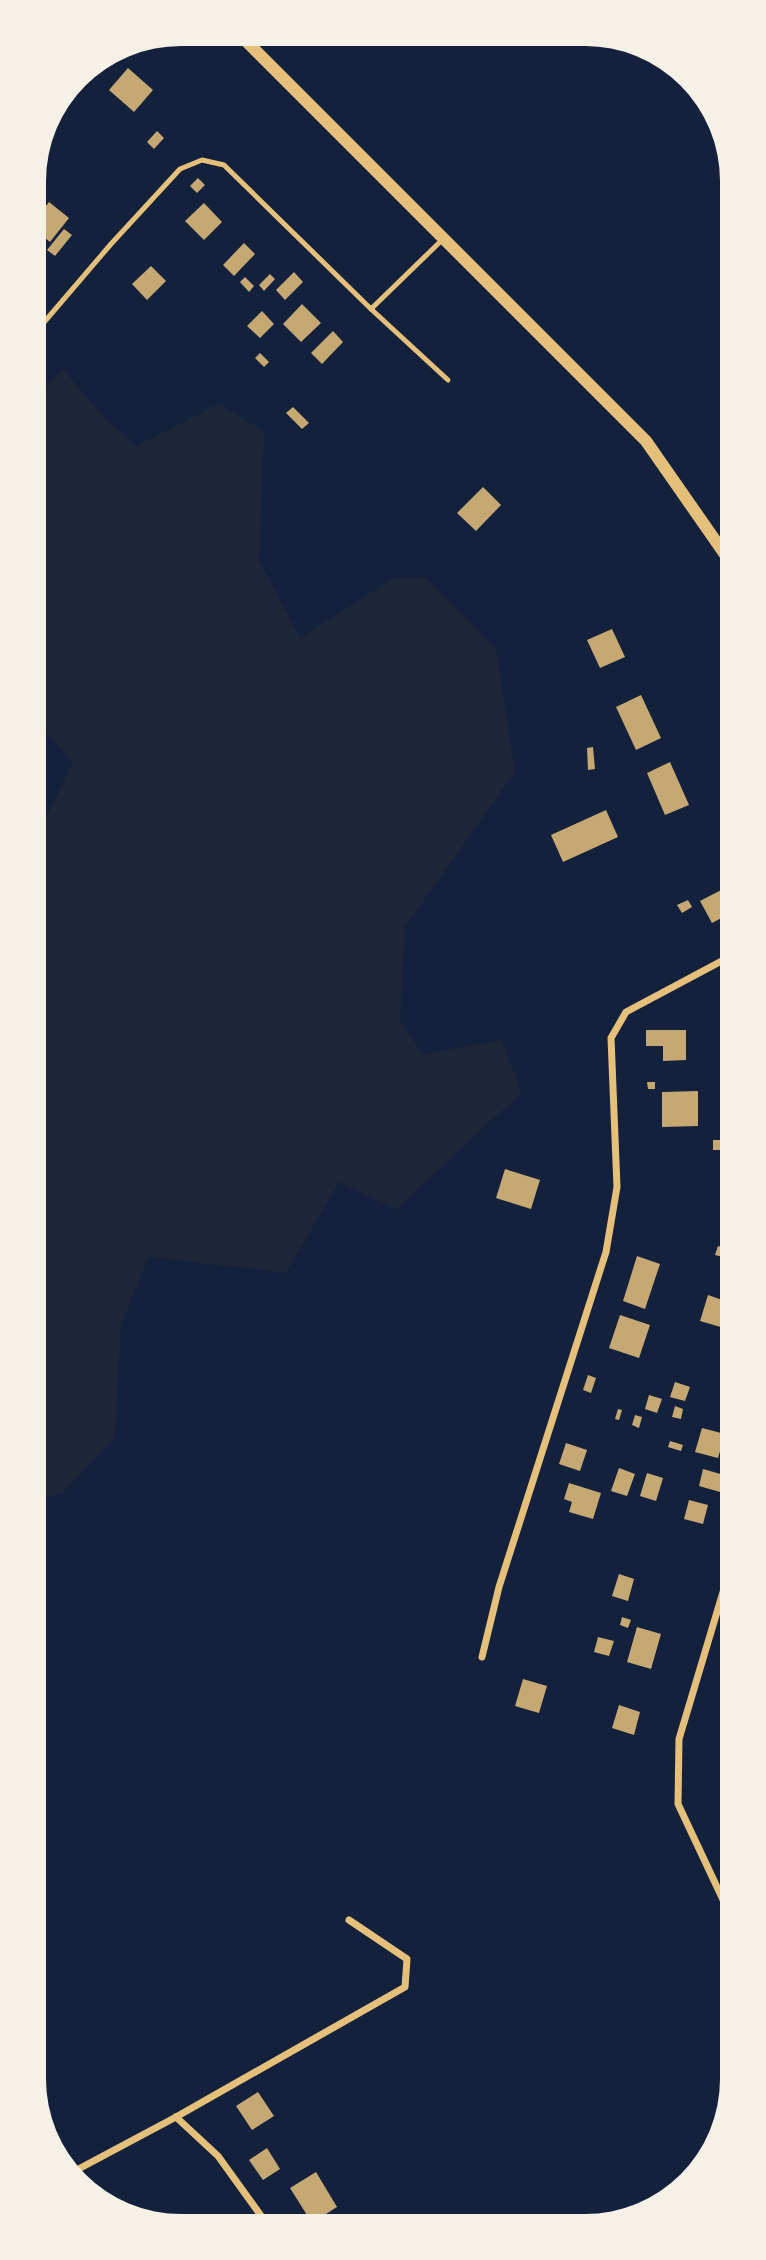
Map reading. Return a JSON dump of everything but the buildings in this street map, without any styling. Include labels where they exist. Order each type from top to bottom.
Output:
[{"type":"street","points":[[251,46],[646,441],[720,548]]},
{"type":"street","points":[[482,1657],[499,1587],[606,1252],[617,1186],[611,1038],[626,1012],[720,962]]},
{"type":"street","points":[[720,1603],[680,1739],[678,1804],[720,1893]]},
{"type":"street","points":[[79,2169],[405,1987],[407,1959],[349,1920]]},
{"type":"street","points":[[176,2117],[218,2156],[260,2214]]},
{"type":"lane","points":[[46,320],[180,169],[202,160],[224,165],[447,380]]},
{"type":"lane","points":[[371,309],[444,238]]},
{"type":"shaded area","points":[[63,369],[106,420],[137,446],[218,404],[264,431],[259,560],[300,638],[394,578],[425,577],[496,649],[515,772],[405,927],[400,1020],[422,1054],[501,1040],[522,1092],[396,1209],[339,1182],[286,1273],[149,1257],[121,1324],[115,1437],[62,1494],[46,1496],[46,818],[73,763],[46,732],[46,386]]}]
